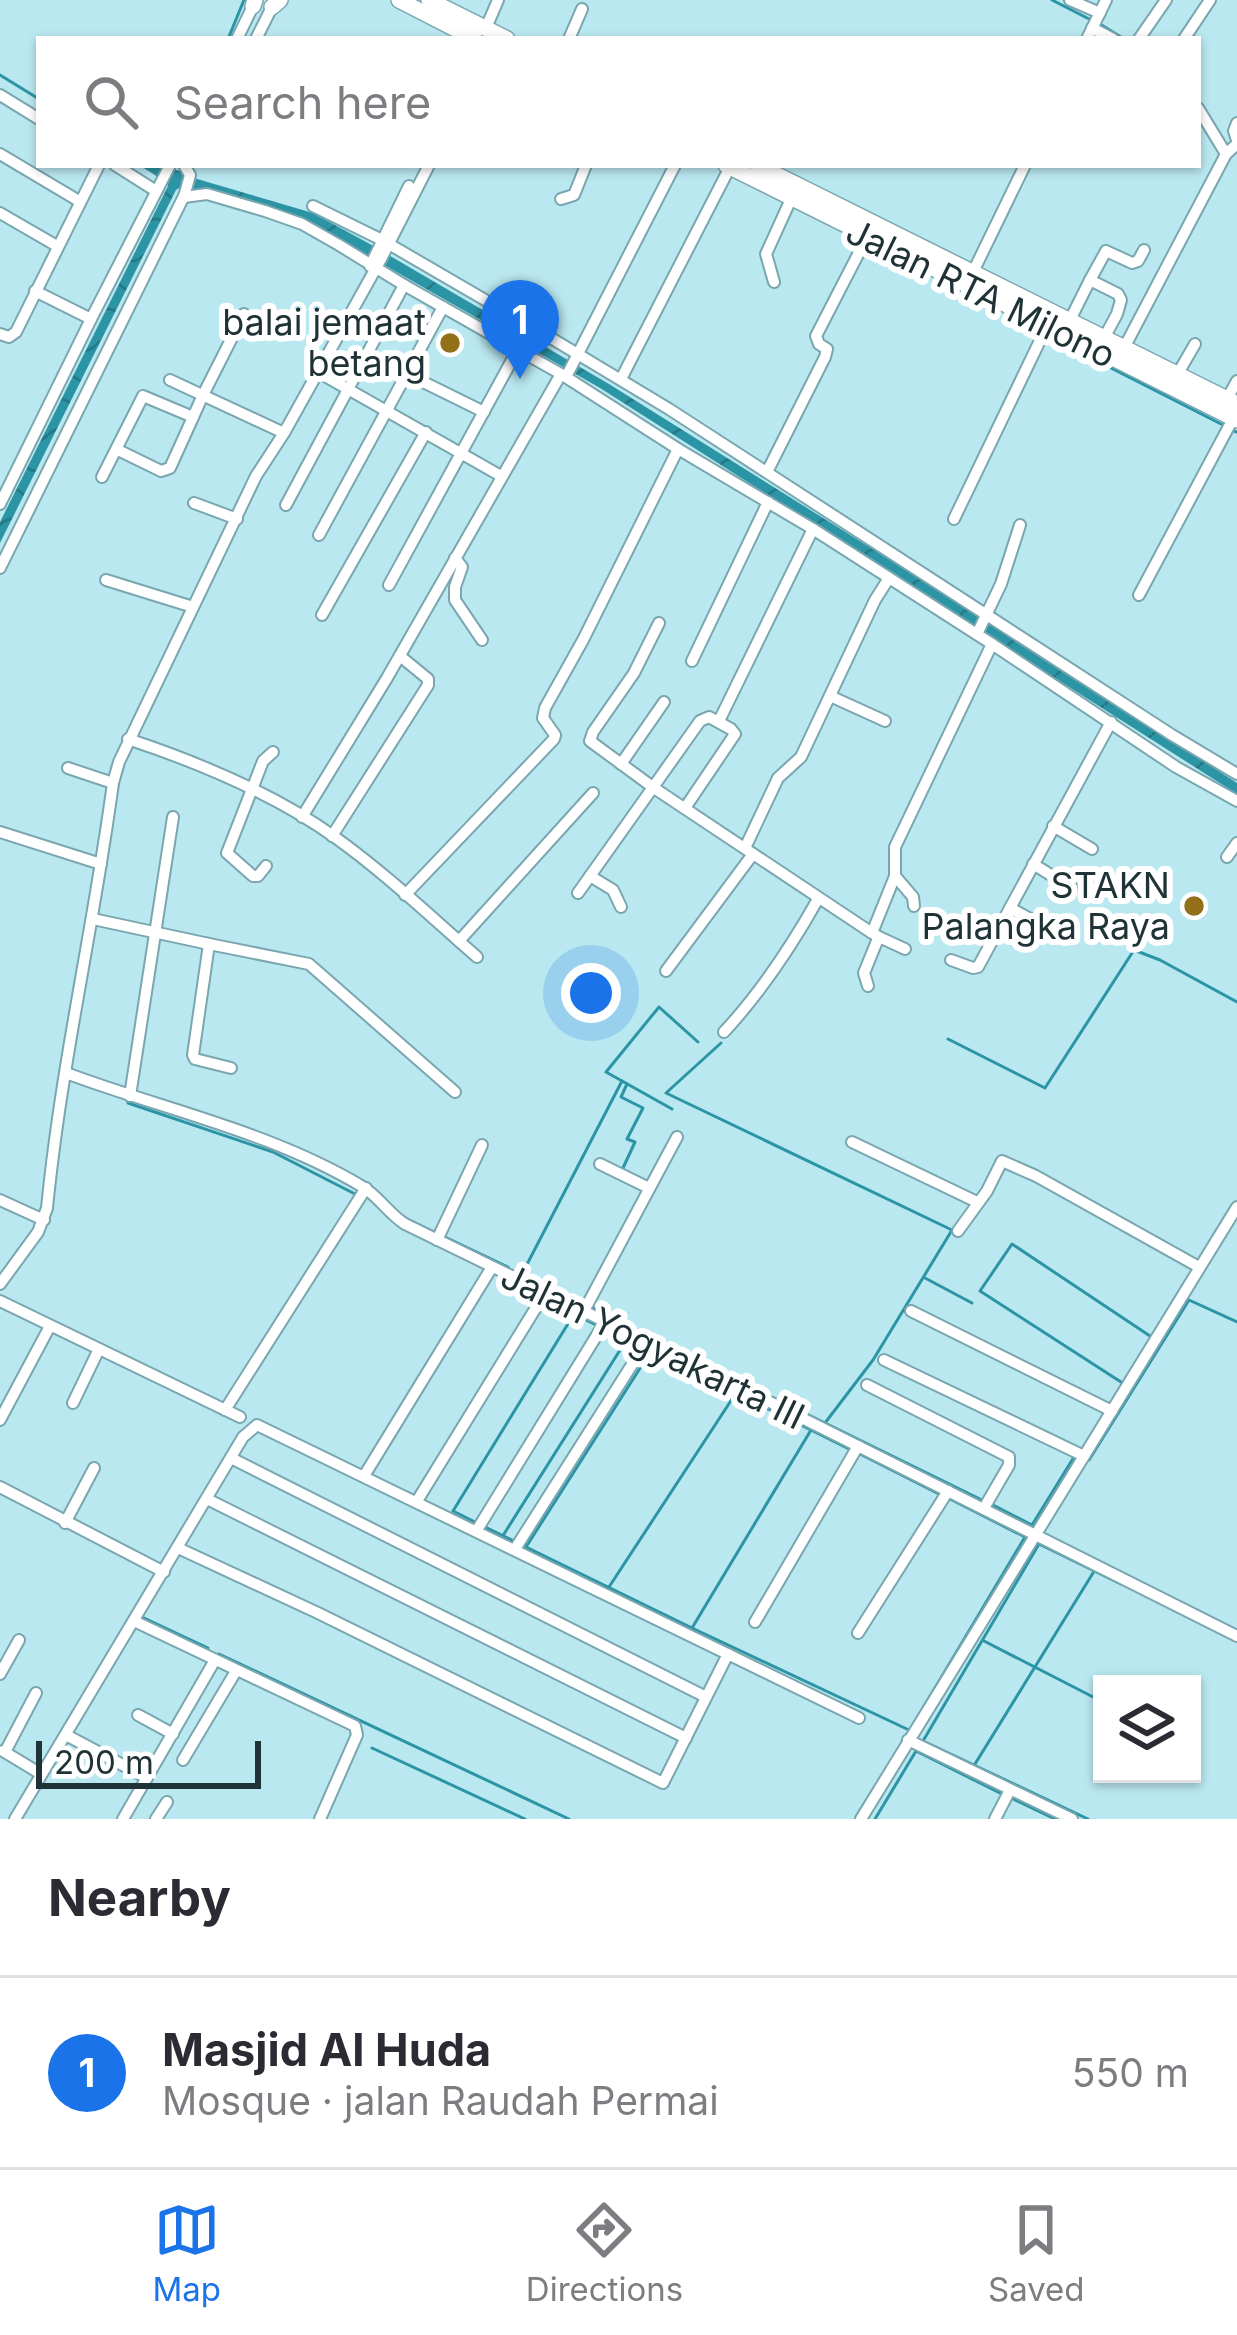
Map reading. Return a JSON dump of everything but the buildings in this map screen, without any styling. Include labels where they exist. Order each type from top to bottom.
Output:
[{"type":"highway","points":[[399,0],[494,36]]},
{"type":"highway","points":[[429,0],[462,8],[494,36]]},
{"type":"highway","name":"Jalan RTA Milono","points":[[732,168],[867,237],[1070,320],[1177,375],[1234,411]]},
{"type":"highway","name":"Jalan RTA Milono","points":[[763,168],[973,272],[1047,326],[1234,411]]},
{"type":"street","points":[[494,36],[498,0]]},
{"type":"street","points":[[1070,0],[1094,24],[1106,0]]},
{"type":"street","points":[[1140,36],[1166,0]]},
{"type":"street","points":[[1186,36],[1210,0]]},
{"type":"street","points":[[265,2],[258,36],[240,33],[265,2]]},
{"type":"street","points":[[570,36],[581,9]]},
{"type":"street","points":[[0,95],[36,117]]},
{"type":"street","points":[[1201,111],[1232,147]]},
{"type":"street","points":[[1124,348],[1232,147],[1237,123]]},
{"type":"street","points":[[0,154],[80,201]]},
{"type":"street","points":[[0,334],[8,337],[16,332],[96,168]]},
{"type":"street","points":[[0,504],[166,173],[135,168]]},
{"type":"street","points":[[0,1283],[44,1220],[113,783],[128,740],[261,470],[424,168]]},
{"type":"street","points":[[561,199],[574,195],[585,168]]},
{"type":"street","points":[[302,817],[570,367],[673,168]]},
{"type":"street","points":[[621,379],[727,168]]},
{"type":"street","points":[[973,272],[1024,168]]},
{"type":"street","points":[[0,568],[189,179],[207,194],[380,253],[504,311]]},
{"type":"street","points":[[774,282],[766,254],[791,199]]},
{"type":"street","points":[[314,206],[380,253],[404,285],[518,349],[621,379],[767,472],[1077,686],[1111,722],[1237,801]]},
{"type":"street","points":[[0,213],[57,246]]},
{"type":"street","points":[[767,472],[827,351],[816,340],[819,331],[867,237]]},
{"type":"street","points":[[1070,320],[1106,251],[1135,262],[1144,250]]},
{"type":"street","points":[[1090,280],[1121,299],[1104,338]]},
{"type":"street","points":[[286,505],[404,285]]},
{"type":"street","points":[[35,291],[91,319]]},
{"type":"street","points":[[319,535],[442,307]]},
{"type":"street","points":[[118,450],[164,472],[170,468],[244,314]]},
{"type":"street","points":[[954,519],[1047,326]]},
{"type":"street","points":[[541,332],[570,367],[678,449],[890,578],[983,624],[992,644],[1150,723],[1237,774]]},
{"type":"street","points":[[1177,375],[1195,344]]},
{"type":"street","points":[[389,585],[518,349]]},
{"type":"street","points":[[315,371],[501,476]]},
{"type":"street","points":[[407,374],[484,412]]},
{"type":"street","points":[[170,380],[282,432]]},
{"type":"street","points":[[1139,595],[1234,411],[1237,381]]},
{"type":"street","points":[[102,477],[143,396],[193,417]]},
{"type":"street","points":[[322,615],[426,432]]},
{"type":"street","points":[[405,896],[554,739],[543,718],[545,708],[584,640],[678,449]]},
{"type":"street","points":[[692,661],[768,502]]},
{"type":"street","points":[[194,503],[237,519]]},
{"type":"street","points":[[983,624],[1020,525]]},
{"type":"street","points":[[719,721],[813,529]]},
{"type":"street","points":[[455,558],[462,572],[454,600],[482,640]]},
{"type":"street","points":[[666,971],[749,851],[778,778],[801,757],[875,600],[890,578]]},
{"type":"street","points":[[106,580],[193,607]]},
{"type":"street","points":[[659,622],[634,673],[590,737],[591,743],[818,898],[905,949]]},
{"type":"street","points":[[868,986],[864,973],[895,876],[897,842],[992,644]]},
{"type":"street","points":[[332,836],[428,685],[428,679],[400,656]]},
{"type":"street","points":[[830,696],[885,721]]},
{"type":"street","points":[[621,764],[664,702]]},
{"type":"street","points":[[578,893],[703,718],[709,717],[735,734],[685,808]]},
{"type":"street","points":[[951,960],[978,967],[1111,722]]},
{"type":"street","points":[[1138,739],[1150,723]]},
{"type":"street","points":[[128,740],[251,790],[302,817],[332,836],[477,957]]},
{"type":"street","points":[[266,866],[253,876],[227,853],[263,761],[273,752]]},
{"type":"street","points":[[68,768],[113,783]]},
{"type":"street","points":[[459,941],[593,794]]},
{"type":"street","points":[[130,1096],[173,817]]},
{"type":"street","points":[[1053,826],[1092,849]]},
{"type":"street","points":[[0,832],[101,864]]},
{"type":"street","points":[[1226,857],[1237,844]]},
{"type":"street","points":[[1033,864],[1072,888]]},
{"type":"street","points":[[590,876],[613,890],[621,907]]},
{"type":"street","points":[[895,876],[913,896],[914,906]]},
{"type":"street","points":[[724,1032],[782,960],[818,898]]},
{"type":"street","points":[[1010,908],[1052,931]]},
{"type":"street","points":[[93,919],[309,964],[455,1092]]},
{"type":"street","points":[[204,943],[209,947],[193,1055],[231,1068]]},
{"type":"street","name":"Jalan Yogyakarta III","points":[[66,1073],[273,1142],[366,1188],[398,1220],[437,1240],[1237,1636]]},
{"type":"street","points":[[584,1311],[676,1137]]},
{"type":"street","points":[[852,1142],[977,1202]]},
{"type":"street","points":[[437,1240],[482,1145]]},
{"type":"street","points":[[958,1231],[1002,1161],[1198,1267]]},
{"type":"street","points":[[600,1165],[649,1187]]},
{"type":"street","points":[[225,1409],[366,1188]]},
{"type":"street","points":[[0,1200],[44,1220]]},
{"type":"street","points":[[861,1819],[1237,1207]]},
{"type":"street","points":[[1222,1230],[1237,1238]]},
{"type":"street","points":[[364,1476],[493,1267]]},
{"type":"street","points":[[417,1502],[544,1293]]},
{"type":"street","points":[[0,1301],[240,1417]]},
{"type":"street","points":[[911,1311],[1112,1411]]},
{"type":"street","points":[[477,1530],[605,1322]]},
{"type":"street","points":[[0,1420],[50,1326]]},
{"type":"street","points":[[515,1550],[646,1341]]},
{"type":"street","points":[[73,1402],[98,1349]]},
{"type":"street","points":[[884,1360],[1084,1456]]},
{"type":"street","points":[[867,1385],[1009,1456],[1009,1465],[984,1508]]},
{"type":"street","points":[[15,1819],[252,1427],[262,1426],[860,1718]]},
{"type":"street","points":[[755,1622],[858,1446]]},
{"type":"street","points":[[231,1458],[706,1697]]},
{"type":"street","points":[[65,1523],[94,1468]]},
{"type":"street","points":[[0,1486],[164,1572]]},
{"type":"street","points":[[858,1634],[948,1491]]},
{"type":"street","points":[[207,1499],[686,1738]]},
{"type":"street","points":[[178,1548],[663,1783],[728,1654]]},
{"type":"street","points":[[134,1621],[356,1726],[357,1736],[320,1819]]},
{"type":"street","points":[[0,1674],[20,1640]]},
{"type":"street","points":[[123,1819],[215,1660]]},
{"type":"street","points":[[183,1760],[236,1671]]},
{"type":"street","points":[[36,1693],[3,1750],[41,1774]]},
{"type":"street","points":[[138,1715],[173,1734]]},
{"type":"street","points":[[66,1735],[147,1778]]},
{"type":"street","points":[[908,1740],[1072,1819]]},
{"type":"street","points":[[995,1819],[1010,1790]]},
{"type":"street","points":[[156,1819],[167,1802]]},
{"type":"water","points":[[144,168],[182,171],[313,213],[368,243],[609,384],[1010,635],[1237,783],[1237,794],[600,388],[307,221],[181,187],[0,543],[0,522],[166,182]]},
{"type":"waterway","points":[[229,36],[244,0]]},
{"type":"waterway","points":[[1052,0],[1091,20]]},
{"type":"waterway","points":[[1100,24],[1119,36]]},
{"type":"waterway","points":[[0,75],[36,97]]},
{"type":"waterway","points":[[1107,366],[1223,425]]},
{"type":"waterway","points":[[948,1039],[1045,1088],[1134,950],[1237,1002]]},
{"type":"waterway","points":[[672,1109],[606,1072],[659,1007],[698,1042]]},
{"type":"waterway","points":[[721,1043],[666,1093],[952,1230],[873,1360],[825,1423]]},
{"type":"waterway","points":[[522,1274],[622,1081]]},
{"type":"waterway","points":[[623,1168],[635,1142],[627,1139],[643,1108],[621,1097],[627,1084]]},
{"type":"waterway","points":[[128,1103],[273,1152],[355,1194]]},
{"type":"waterway","points":[[403,1217],[434,1232]]},
{"type":"waterway","points":[[445,1237],[508,1267]]},
{"type":"waterway","points":[[1121,1382],[980,1291],[1012,1244],[1150,1336]]},
{"type":"waterway","points":[[518,1272],[582,1303]]},
{"type":"waterway","points":[[925,1278],[972,1303]]},
{"type":"waterway","points":[[1089,1460],[1189,1300],[1237,1322]]},
{"type":"waterway","points":[[593,1308],[762,1392]]},
{"type":"waterway","points":[[475,1522],[453,1511],[574,1314],[596,1325]]},
{"type":"waterway","points":[[607,1330],[637,1344]]},
{"type":"waterway","points":[[504,1534],[627,1339]]},
{"type":"waterway","points":[[651,1351],[809,1429]]},
{"type":"waterway","points":[[526,1547],[651,1351]]},
{"type":"waterway","points":[[609,1587],[736,1393]]},
{"type":"waterway","points":[[772,1397],[982,1500]]},
{"type":"waterway","points":[[849,1449],[811,1430],[692,1628],[909,1730]]},
{"type":"waterway","points":[[860,1454],[939,1494]]},
{"type":"waterway","points":[[993,1505],[1032,1525],[1074,1457]]},
{"type":"waterway","points":[[910,1730],[1025,1537],[950,1499]]},
{"type":"waterway","points":[[483,1526],[514,1541]]},
{"type":"waterway","points":[[1088,1819],[923,1741],[1039,1544],[1121,1584]]},
{"type":"waterway","points":[[526,1547],[690,1627]]},
{"type":"waterway","points":[[975,1764],[1093,1573]]},
{"type":"waterway","points":[[144,1618],[208,1648]]},
{"type":"waterway","points":[[984,1641],[1093,1697]]},
{"type":"waterway","points":[[219,1654],[569,1819]]},
{"type":"waterway","points":[[372,1748],[525,1819]]},
{"type":"waterway","points":[[875,1819],[916,1751],[1004,1795]]},
{"type":"waterway","points":[[1013,1799],[1055,1819]]},
{"type":"place","name":"balai jemaat betang","points":[[450,343]]},
{"type":"place","name":"Masjid Al Huda","points":[[520,379]]},
{"type":"place","name":"STAKN Palangka Raya","points":[[1194,906]]}]
